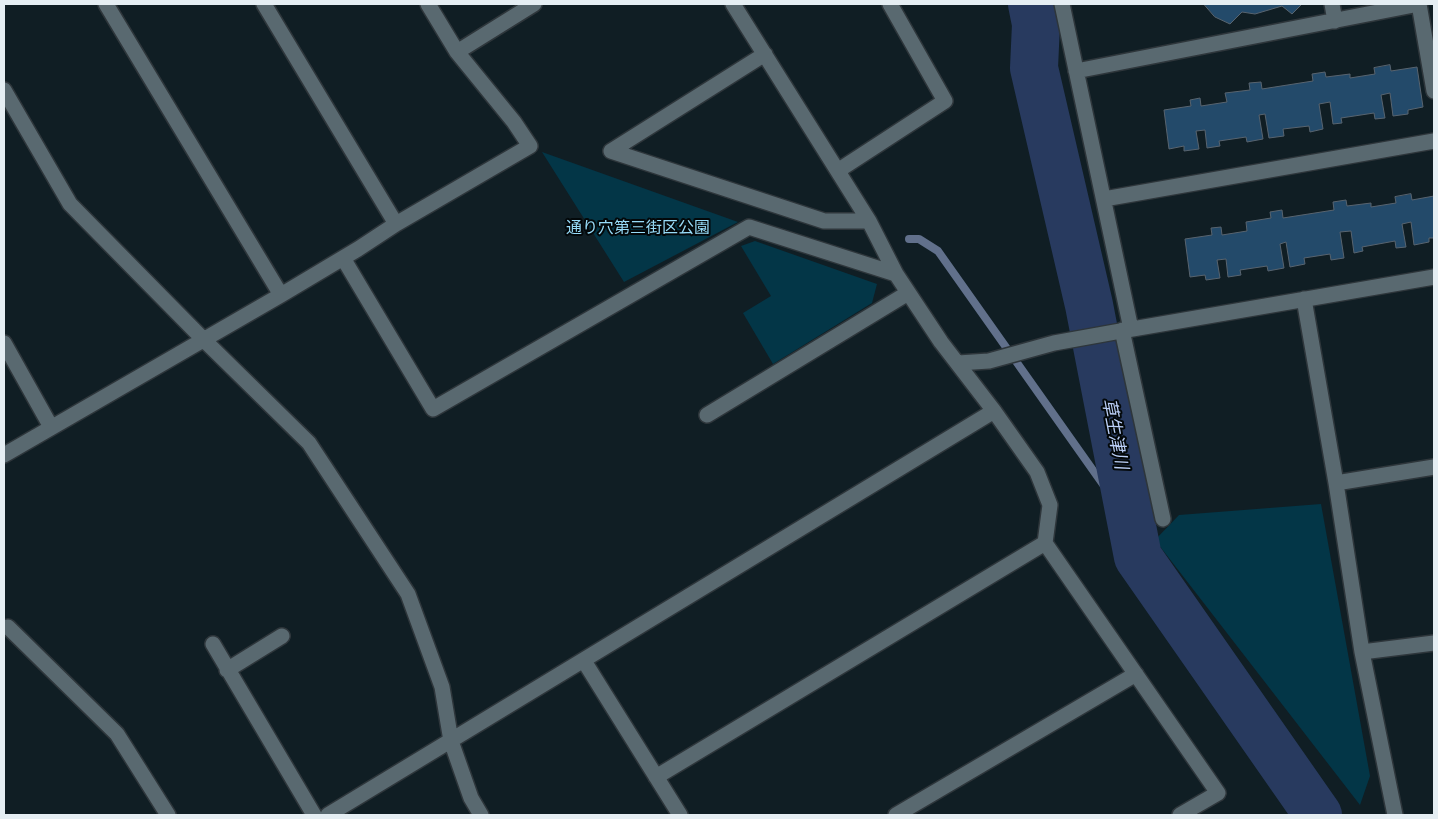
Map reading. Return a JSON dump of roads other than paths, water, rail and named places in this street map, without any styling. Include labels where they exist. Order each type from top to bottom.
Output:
[{"type":"street","points":[[106,4],[281,295]]},
{"type":"street","points":[[264,4],[396,224]]},
{"type":"street","points":[[4,455],[281,295],[396,224],[530,146],[514,122],[457,52],[428,4]]},
{"type":"street","points":[[457,52],[534,4]]},
{"type":"street","points":[[734,4],[870,221],[896,274],[908,293],[941,342],[1038,472],[1050,505],[1046,543],[1218,792],[1180,815]]},
{"type":"street","points":[[839,170],[945,101],[890,4]]},
{"type":"street","points":[[1062,4],[1104,199],[1123,330],[1163,519]]},
{"type":"street","points":[[1332,4],[1335,21]]},
{"type":"street","points":[[1076,71],[1419,4],[1429,36],[1434,91]]},
{"type":"street","points":[[765,54],[611,152],[824,221],[870,221]]},
{"type":"street","points":[[4,90],[70,204],[309,443],[408,594],[442,687],[451,741],[471,798],[480,815]]},
{"type":"street","points":[[1104,199],[1434,141]]},
{"type":"street","points":[[343,258],[433,409],[750,228],[896,274]]},
{"type":"street","points":[[958,363],[989,361],[1054,343],[1434,277]]},
{"type":"street","points":[[707,415],[908,293]]},
{"type":"street","points":[[1304,299],[1336,483],[1362,652],[1395,815]]},
{"type":"street","points":[[4,343],[52,427]]},
{"type":"street","points":[[328,815],[994,411]]},
{"type":"street","points":[[1336,483],[1434,467]]},
{"type":"street","points":[[656,777],[1046,543]]},
{"type":"street","points":[[8,627],[117,734],[168,815]]},
{"type":"street","points":[[227,670],[282,636]]},
{"type":"street","points":[[1362,652],[1434,642]]},
{"type":"street","points":[[213,644],[314,815]]},
{"type":"street","points":[[584,660],[680,815]]},
{"type":"street","points":[[896,815],[1136,674]]},
{"type":"waterway","name":"草生津川","points":[[1032,4],[1036,24],[1034,68],[1089,305],[1138,557],[1318,815]]},
{"type":"waterway","points":[[909,239],[919,239],[938,251],[1131,524]]},
{"type":"park label","name":"通り穴第三街区公園","points":[[638,229]]}]
